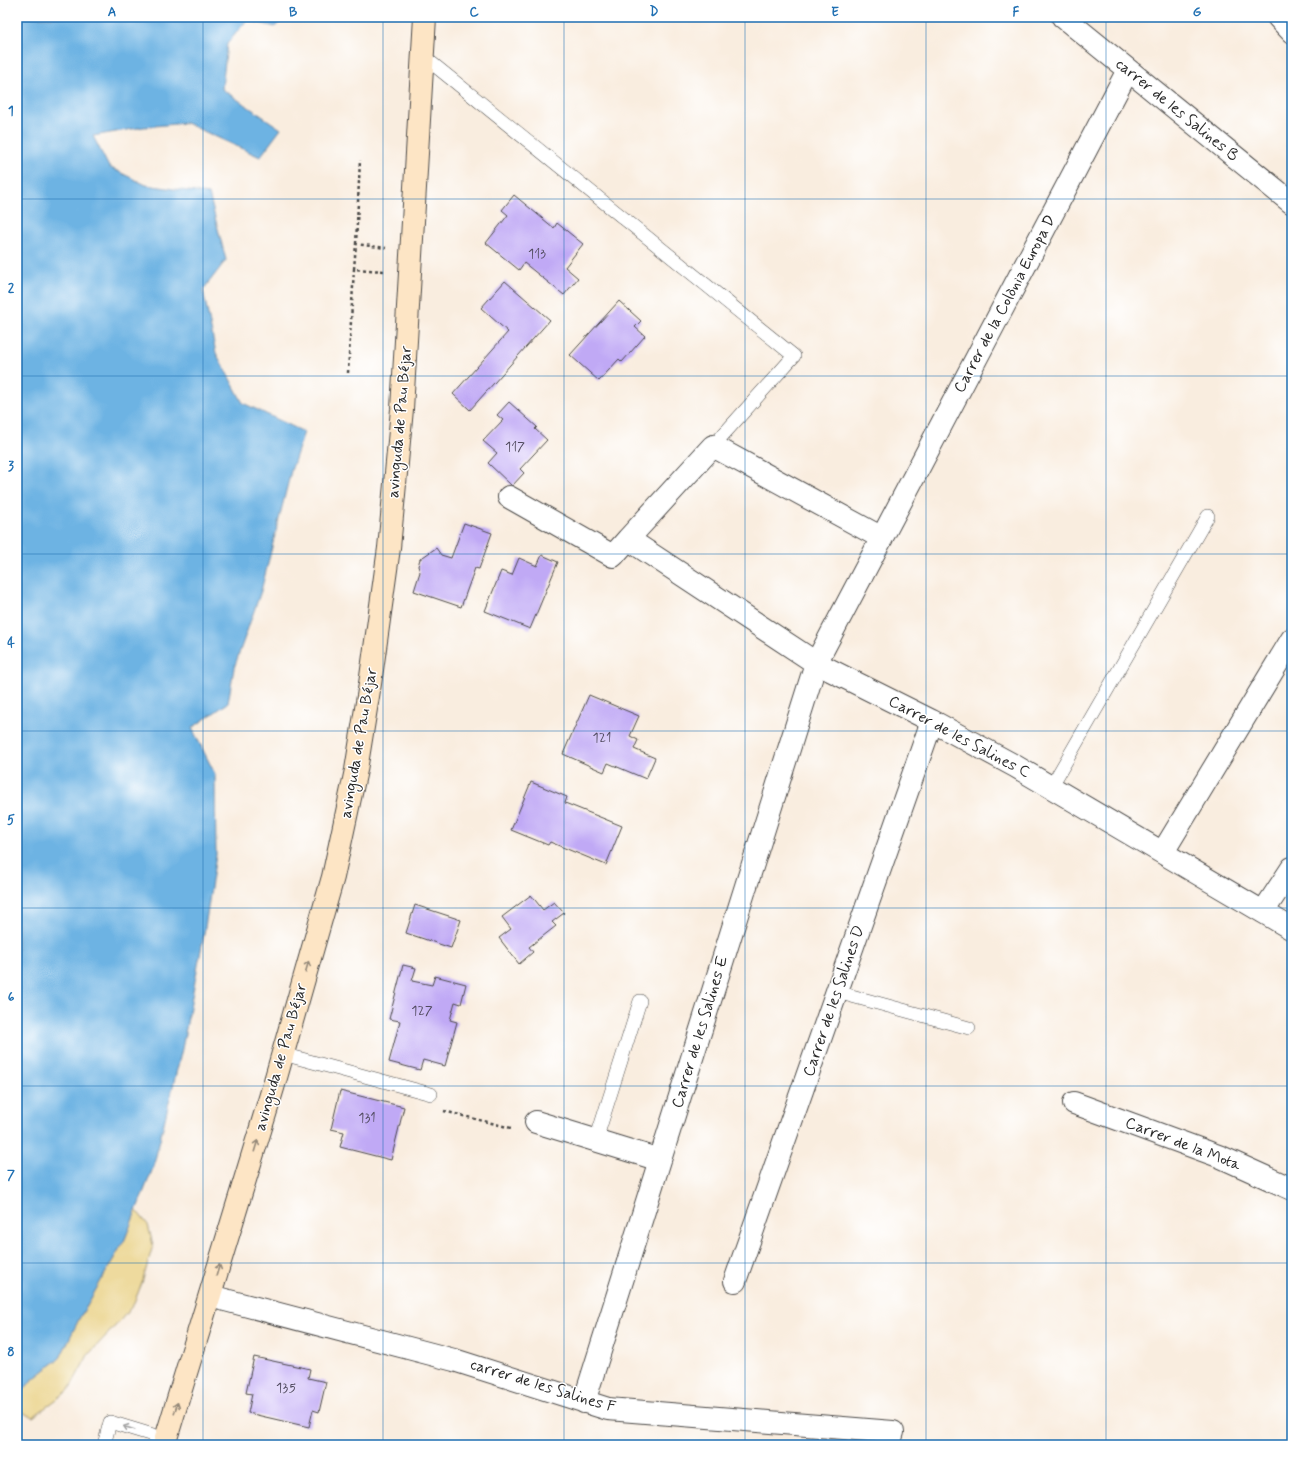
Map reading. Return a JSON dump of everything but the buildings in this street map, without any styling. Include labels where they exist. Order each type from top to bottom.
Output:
[{"type":"street","name":"avinguda de Pau Béjar","points":[[165,1442],[283,1054],[333,877],[356,770],[370,684],[390,540],[402,409],[425,17]]},
{"type":"street","name":"carrer de les Salines B","points":[[1063,17],[1292,203]]},
{"type":"street","points":[[1278,17],[1292,32]]},
{"type":"street","name":"Carrer de la Colònia Europa D","points":[[816,663],[1128,70]]},
{"type":"street","points":[[509,497],[613,556],[713,446],[882,538]]},
{"type":"street","name":"Carrer de les Salines C","points":[[628,540],[816,663],[932,721],[1015,766],[1163,852],[1292,930]]},
{"type":"street","points":[[1163,852],[1292,639]]},
{"type":"street","name":"Carrer de les Salines E","points":[[584,1402],[816,663]]},
{"type":"street","name":"Carrer de les Salines D","points":[[735,1280],[932,721]]},
{"type":"street","points":[[1263,912],[1292,868]]},
{"type":"street","name":"Carrer de la Mota","points":[[1074,1103],[1221,1157],[1292,1189]]},
{"type":"street","points":[[536,1122],[660,1160]]},
{"type":"street","name":"carrer de les Salines F","points":[[210,1296],[454,1360],[608,1409],[893,1432],[889,1445]]},
{"type":"lane","points":[[423,56],[794,356],[713,446]]},
{"type":"lane","points":[[1051,787],[1208,516]]},
{"type":"lane","points":[[837,992],[969,1028]]},
{"type":"lane","points":[[596,1140],[640,1001]]},
{"type":"lane","points":[[283,1054],[430,1094]]},
{"type":"lane","points":[[105,1445],[110,1422],[165,1442]]},
{"type":"path","points":[[348,373],[360,160]]},
{"type":"path","points":[[356,244],[412,251]]},
{"type":"path","points":[[354,268],[411,274]]},
{"type":"path","points":[[430,1094],[427,1107],[533,1134],[536,1122]]},
{"type":"sand","points":[[136,1210],[148,1225],[153,1245],[142,1283],[133,1305],[88,1355],[69,1390],[33,1417],[17,1410],[17,1398],[32,1380],[60,1358],[79,1319],[125,1239]]},
{"type":"water","points":[[17,17],[285,17],[275,27],[247,20],[227,44],[222,89],[281,129],[260,157],[186,123],[144,127],[93,136],[109,167],[146,185],[209,194],[226,260],[203,290],[216,353],[243,403],[304,432],[291,471],[261,591],[234,668],[228,703],[192,728],[215,774],[216,855],[204,934],[182,1049],[153,1168],[125,1239],[79,1319],[60,1358],[32,1380],[17,1398]]}]
